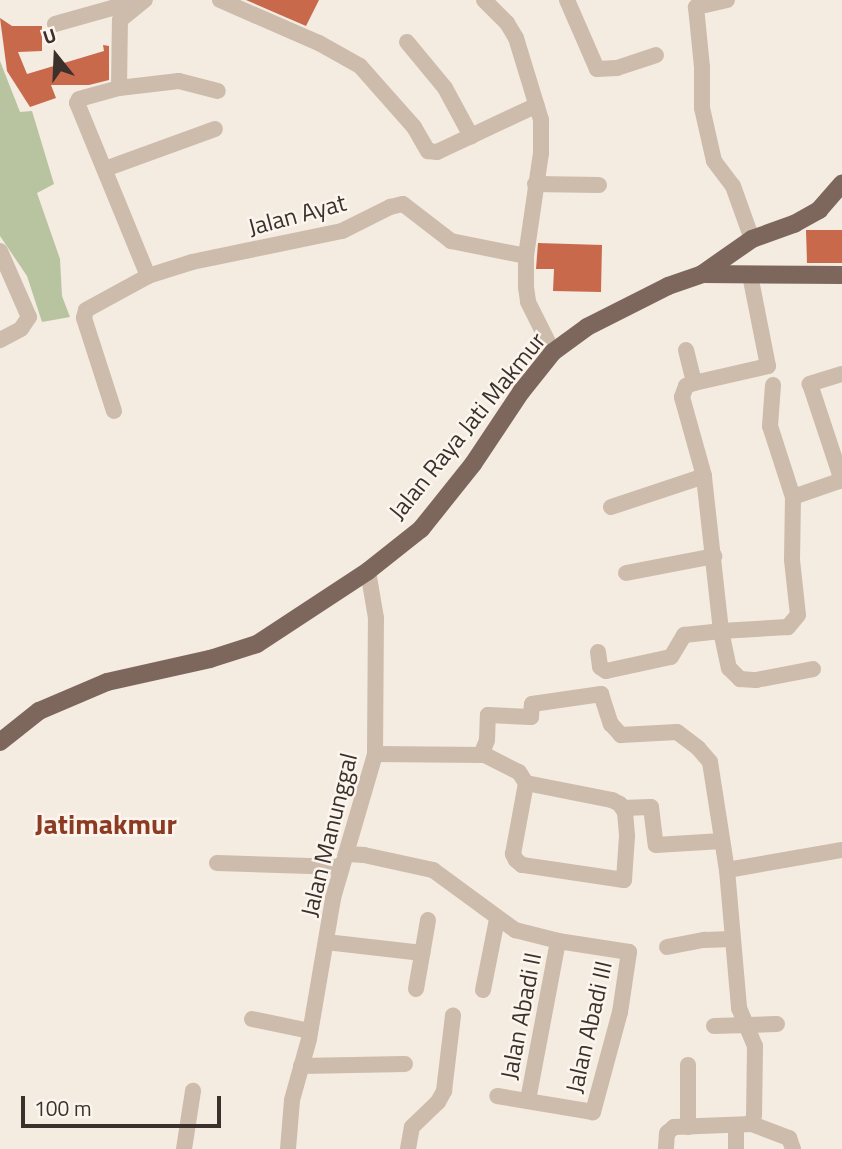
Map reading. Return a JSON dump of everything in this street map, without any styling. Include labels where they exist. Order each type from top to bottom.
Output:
[{"type":"main road","points":[[702,274],[752,239],[794,224],[818,210],[842,184]]},
{"type":"main road","name":"Jalan Raya Jati Makmur","points":[[0,742],[39,711],[107,682],[210,659],[257,644],[368,571],[421,528],[473,464],[521,392],[553,352],[587,327],[624,306],[702,274],[840,279]]},
{"type":"street","points":[[55,24],[139,0]]},
{"type":"street","points":[[119,89],[120,20],[145,0]]},
{"type":"street","points":[[220,0],[319,43],[360,66],[414,127],[428,151],[437,152],[537,105]]},
{"type":"street","points":[[484,0],[507,23],[516,38],[541,121],[541,153],[526,256],[528,302],[553,352]]},
{"type":"street","points":[[567,0],[597,69],[617,68],[656,55]]},
{"type":"street","points":[[727,0],[695,4],[706,133],[714,161],[733,186],[752,239]]},
{"type":"street","points":[[407,42],[445,88],[471,136]]},
{"type":"street","points":[[149,276],[76,103],[79,99],[119,89],[179,81],[218,91]]},
{"type":"street","points":[[105,169],[215,130]]},
{"type":"street","points":[[535,184],[599,185]]},
{"type":"street","name":"Jalan Ayat","points":[[114,411],[85,318],[86,310],[149,276],[192,262],[342,232],[390,207],[403,204],[451,241],[526,256]]},
{"type":"street","points":[[0,251],[22,293],[29,317],[21,329],[0,340]]},
{"type":"street","points":[[750,275],[768,366],[694,383],[684,388],[683,406],[705,476],[721,631],[729,668],[740,679],[756,680],[813,668]]},
{"type":"street","points":[[686,350],[694,383]]},
{"type":"street","points":[[793,497],[842,480],[810,384],[842,374]]},
{"type":"street","points":[[598,652],[600,667],[606,671],[671,657],[684,635],[788,626],[796,620],[798,604],[792,560],[793,497],[770,426],[773,385]]},
{"type":"street","points":[[611,507],[705,476]]},
{"type":"street","points":[[626,573],[713,556]]},
{"type":"street","name":"Jalan Manunggal","points":[[288,1149],[292,1100],[310,1031],[326,942],[344,861],[375,754],[376,618],[368,571]]},
{"type":"street","points":[[481,755],[487,740],[488,715],[531,717],[532,704],[601,694],[611,724],[621,735],[677,732],[698,748],[710,762],[727,870],[738,1008],[755,1046],[744,1124],[736,1149]]},
{"type":"street","points":[[375,754],[481,755],[519,772],[526,783],[513,854],[522,865],[624,880],[627,836],[622,808]]},
{"type":"street","points":[[526,783],[612,800],[622,808],[651,807],[656,845],[722,841]]},
{"type":"street","points":[[727,870],[842,850]]},
{"type":"street","points":[[217,863],[344,861],[364,855],[433,870],[514,930],[558,941]]},
{"type":"street","points":[[483,990],[497,919]]},
{"type":"street","points":[[416,989],[428,920]]},
{"type":"street","points":[[667,947],[704,940],[732,939]]},
{"type":"street","name":"Jalan Abadi III","points":[[528,1100],[593,1112],[621,1012],[629,952],[558,941]]},
{"type":"street","name":"Jalan Abadi II","points":[[528,1100],[558,941]]},
{"type":"street","points":[[326,942],[422,953]]},
{"type":"street","points":[[408,1149],[412,1127],[438,1102],[444,1091],[453,1016]]},
{"type":"street","points":[[252,1019],[310,1031]]},
{"type":"street","points":[[715,1026],[777,1024]]},
{"type":"street","points":[[301,1066],[405,1064]]},
{"type":"street","points":[[688,1065],[688,1126]]},
{"type":"street","points":[[184,1149],[193,1091]]},
{"type":"street","points":[[497,1096],[528,1100]]},
{"type":"street","points":[[666,1149],[670,1129],[688,1126],[744,1124],[791,1144]]},
{"type":"green space","points":[[0,61],[20,112],[32,111],[54,184],[37,193],[60,259],[62,296],[70,317],[42,322],[27,276],[0,236]]},
{"type":"building","points":[[246,0],[319,0],[306,26]]},
{"type":"building","points":[[0,18],[12,26],[42,26],[42,51],[18,52],[27,74],[104,51],[103,45],[109,46],[109,80],[89,85],[51,85],[56,98],[30,107],[7,71]]},
{"type":"building","points":[[806,230],[842,230],[842,263],[807,263]]},
{"type":"building","points":[[538,243],[602,245],[601,292],[553,291],[554,269],[536,269]]},
{"type":"district","name":"Jatimakmur","points":[[106,824]]}]
